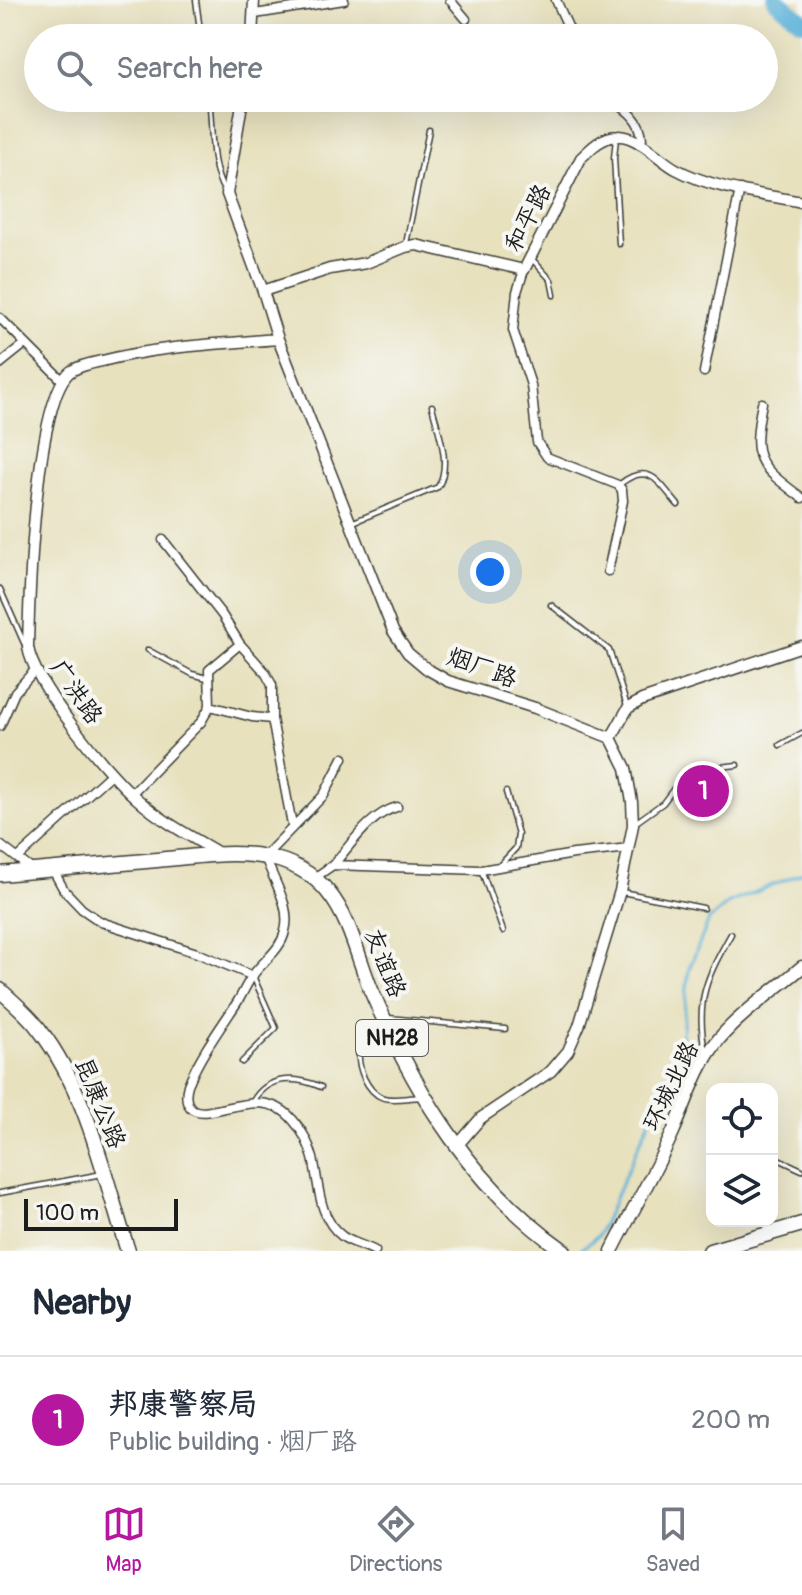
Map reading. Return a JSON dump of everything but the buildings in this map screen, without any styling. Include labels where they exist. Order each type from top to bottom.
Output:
[{"type":"highway","name":"友谊路","points":[[221,854],[265,856],[292,864],[329,892],[341,914],[384,1022],[423,1097],[456,1147],[508,1204],[564,1251]]},
{"type":"highway","name":"NH28","points":[[0,874],[221,854]]},
{"type":"highway","name":"昆康公路","points":[[0,990],[37,1026],[53,1048],[77,1099],[128,1251]]},
{"type":"highway","points":[[710,1251],[802,1224]]},
{"type":"main road","name":"环城北路","points":[[612,1251],[674,1131],[693,1080],[706,1057],[739,1020],[802,967]]},
{"type":"street","points":[[254,0],[254,24]]},
{"type":"street","points":[[255,14],[344,0]]},
{"type":"street","points":[[450,0],[466,19]]},
{"type":"street","points":[[556,0],[567,24]]},
{"type":"street","name":"烟厂路","points":[[241,112],[227,194],[278,339],[393,631],[408,653],[448,681],[535,708],[611,738]]},
{"type":"street","points":[[629,112],[638,123],[642,139],[639,144]]},
{"type":"street","points":[[616,136],[639,144],[677,170],[740,189],[802,202]]},
{"type":"street","name":"和平路","points":[[263,291],[330,269],[366,263],[405,247],[427,246],[524,270],[581,158],[597,144],[616,136]]},
{"type":"street","points":[[704,372],[740,189]]},
{"type":"street","points":[[524,270],[517,292],[513,330],[531,385],[540,448],[547,457],[560,464],[618,485],[622,490],[623,501],[608,571]]},
{"type":"street","points":[[0,318],[61,379],[73,370],[115,357],[171,348],[278,339]]},
{"type":"street","points":[[0,364],[25,344]]},
{"type":"street","name":"广洪路","points":[[61,379],[50,420],[37,503],[30,563],[29,653],[35,670],[69,720],[131,794],[165,822],[221,854]]},
{"type":"street","points":[[762,403],[757,439],[762,464],[802,498]]},
{"type":"street","points":[[163,540],[272,685],[272,719],[292,825]]},
{"type":"street","points":[[131,794],[201,722],[210,706],[209,670],[240,644]]},
{"type":"street","points":[[456,1147],[481,1118],[551,1071],[568,1051],[579,1026],[620,891],[633,825],[626,768],[611,738],[628,708],[656,694],[802,646]]},
{"type":"street","points":[[0,726],[15,692],[35,670]]},
{"type":"street","points":[[210,706],[272,719]]},
{"type":"street","points":[[343,758],[324,795],[265,856],[284,903],[285,931],[278,947],[253,976],[223,1021],[188,1087],[186,1099],[190,1107],[198,1112],[252,1103],[277,1106],[294,1120],[307,1140],[318,1193],[340,1235],[375,1251]]},
{"type":"street","points":[[18,858],[112,773]]},
{"type":"street","points":[[314,878],[333,865],[384,810],[397,807]]},
{"type":"street","points":[[0,845],[34,871]]},
{"type":"street","points":[[333,865],[481,870],[629,848]]},
{"type":"street","points":[[53,870],[64,890],[82,909],[101,922],[197,953],[253,976]]},
{"type":"lane","points":[[196,0],[199,24]]},
{"type":"lane","points":[[210,112],[219,183],[227,194]]},
{"type":"lane","points":[[405,247],[429,130]]},
{"type":"lane","points":[[616,136],[614,158],[619,244]]},
{"type":"lane","points":[[530,257],[551,280],[554,295]]},
{"type":"lane","points":[[351,524],[438,487],[443,479],[445,461],[432,406]]},
{"type":"lane","points":[[618,485],[640,473],[652,475],[678,505]]},
{"type":"lane","points":[[0,589],[29,653]]},
{"type":"lane","points":[[551,605],[609,650],[628,708]]},
{"type":"lane","points":[[148,650],[192,674],[207,678]]},
{"type":"lane","points":[[780,745],[802,733]]},
{"type":"lane","points":[[633,825],[663,803],[687,771],[737,765]]},
{"type":"lane","points":[[496,868],[516,848],[518,834],[506,792]]},
{"type":"lane","points":[[481,870],[503,931]]},
{"type":"lane","points":[[620,891],[703,908]]},
{"type":"lane","points":[[706,1057],[701,1007],[708,974],[731,934]]},
{"type":"lane","points":[[242,1062],[276,1028],[253,976]]},
{"type":"lane","points":[[423,1097],[384,1099],[375,1096],[365,1080],[358,1063],[359,1052],[384,1022],[505,1029]]},
{"type":"lane","points":[[252,1103],[269,1083],[305,1080],[321,1087]]},
{"type":"lane","points":[[778,1159],[802,1170]]},
{"type":"lane","points":[[0,1193],[104,1173]]},
{"type":"waterway","points":[[776,0],[802,21]]},
{"type":"waterway","points":[[581,1249],[598,1236],[679,1063],[689,969],[709,920],[729,903],[802,873]]},
{"type":"place","name":"邦康警察局","points":[[703,791]]}]
